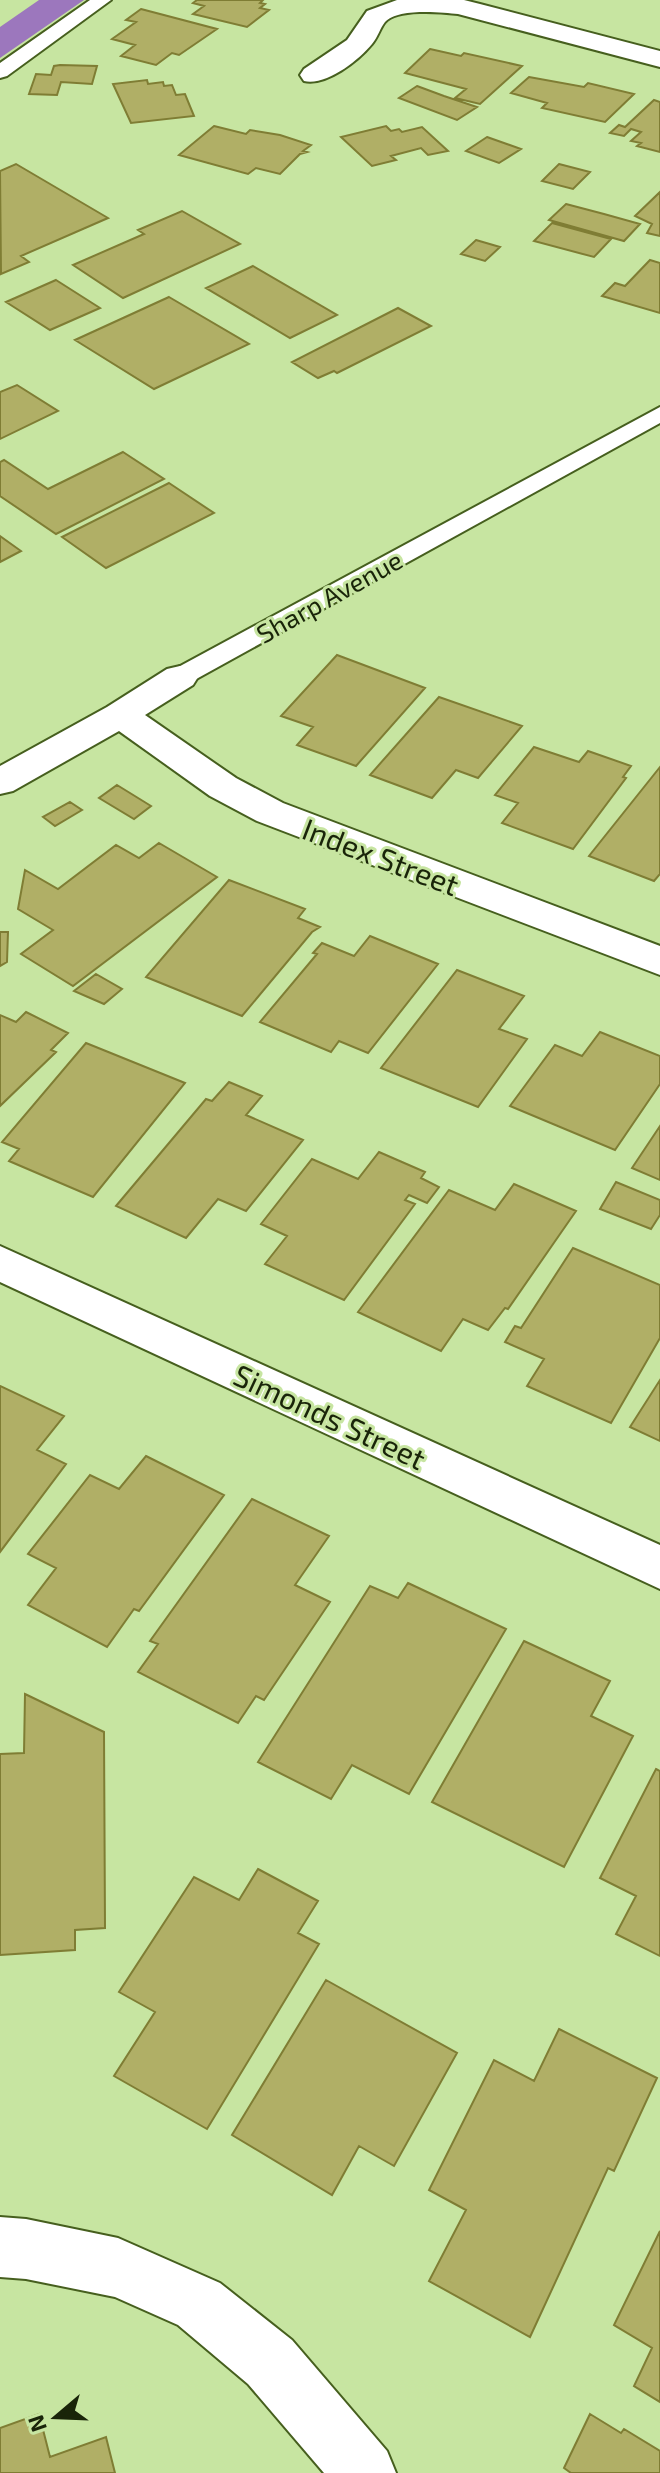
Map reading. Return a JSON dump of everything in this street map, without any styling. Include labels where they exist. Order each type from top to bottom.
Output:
[{"type":"street","points":[[313,75],[354,46],[369,31],[377,15],[398,6],[431,1],[468,6],[483,14],[660,59]]},
{"type":"street","name":"Sharp Avenue","points":[[0,782],[120,715],[180,677]]},
{"type":"street","name":"Index Street","points":[[120,715],[223,787],[270,812],[660,961]]},
{"type":"street","name":"Simonds Street","points":[[0,1263],[660,1568]]},
{"type":"street","points":[[0,2247],[26,2249],[118,2268],[199,2304],[270,2362],[365,2473]]},
{"type":"lane","points":[[0,72],[102,0]]},
{"type":"lane","name":"Sharp Avenue","points":[[180,677],[660,414]]},
{"type":"shaded area","points":[[39,0],[84,0],[0,58],[0,27]]},
{"type":"building","points":[[197,0],[263,0],[260,3],[265,4],[260,8],[269,10],[247,27],[193,14],[204,6],[193,3]]},
{"type":"building","points":[[141,9],[217,29],[179,55],[172,53],[156,65],[121,56],[135,45],[112,39],[136,22],[126,20]]},
{"type":"building","points":[[430,49],[522,66],[480,104],[455,98],[466,89],[405,73]]},
{"type":"building","points":[[54,66],[97,66],[92,84],[61,82],[57,95],[29,94],[36,74],[51,75]]},
{"type":"building","points":[[529,77],[584,87],[588,83],[634,94],[605,122],[542,108],[547,103],[511,93]]},
{"type":"building","points":[[147,80],[148,84],[163,82],[164,86],[172,85],[176,95],[185,94],[194,116],[131,123],[113,84]]},
{"type":"building","points":[[417,86],[477,107],[457,120],[399,98]]},
{"type":"building","points":[[654,100],[660,102],[660,152],[637,146],[641,143],[631,141],[641,132],[631,129],[624,136],[610,133],[619,125],[625,127]]},
{"type":"building","points":[[214,126],[246,134],[250,130],[280,135],[311,145],[280,174],[256,168],[248,174],[179,155]]},
{"type":"building","points":[[386,126],[391,131],[399,129],[402,132],[422,127],[448,151],[428,155],[421,148],[391,156],[396,160],[372,166],[341,137]]},
{"type":"building","points":[[487,137],[521,149],[499,163],[466,151]]},
{"type":"building","points":[[16,164],[108,218],[21,256],[29,262],[1,274],[0,171]]},
{"type":"building","points":[[559,164],[590,172],[573,189],[542,181]]},
{"type":"building","points":[[660,192],[660,236],[647,233],[652,224],[635,216]]},
{"type":"building","points":[[566,204],[640,224],[624,241],[549,220]]},
{"type":"building","points":[[182,211],[240,244],[123,298],[73,265],[144,234],[138,230]]},
{"type":"building","points":[[552,223],[611,239],[594,257],[534,241]]},
{"type":"building","points":[[476,240],[500,247],[485,261],[461,254]]},
{"type":"building","points":[[650,260],[660,263],[660,313],[602,296],[615,283],[625,286]]},
{"type":"building","points":[[253,266],[337,315],[290,338],[206,288]]},
{"type":"building","points":[[56,280],[100,308],[50,330],[6,302]]},
{"type":"building","points":[[169,297],[249,344],[154,389],[75,340]]},
{"type":"building","points":[[398,308],[431,326],[337,373],[334,371],[318,378],[292,362]]},
{"type":"building","points":[[17,385],[58,411],[0,439],[0,392]]},
{"type":"building","points":[[123,452],[164,479],[56,534],[0,496],[0,462],[4,460],[48,489]]},
{"type":"building","points":[[169,483],[214,513],[106,568],[62,537]]},
{"type":"building","points":[[0,536],[21,551],[0,562]]},
{"type":"building","points":[[337,655],[425,688],[356,766],[297,745],[313,727],[281,716]]},
{"type":"building","points":[[439,697],[522,726],[478,778],[456,770],[432,798],[370,775]]},
{"type":"building","points":[[534,747],[579,762],[588,751],[631,766],[623,777],[626,778],[573,849],[502,823],[518,803],[495,795]]},
{"type":"building","points":[[660,767],[660,874],[654,881],[589,856]]},
{"type":"building","points":[[117,785],[151,806],[134,819],[99,798]]},
{"type":"building","points":[[70,802],[82,810],[55,826],[43,817]]},
{"type":"building","points":[[159,843],[217,877],[73,986],[21,954],[53,930],[18,909],[25,870],[58,889],[116,845],[139,858]]},
{"type":"building","points":[[229,880],[305,909],[298,918],[320,927],[312,932],[242,1016],[146,977]]},
{"type":"building","points":[[0,932],[8,932],[7,962],[0,966]]},
{"type":"building","points":[[370,936],[438,964],[368,1053],[339,1041],[331,1052],[260,1022],[317,954],[313,953],[322,943],[354,956]]},
{"type":"building","points":[[457,970],[524,996],[499,1029],[527,1039],[478,1107],[381,1068]]},
{"type":"building","points":[[96,974],[122,989],[104,1004],[74,991]]},
{"type":"building","points":[[26,1012],[68,1033],[51,1050],[56,1052],[0,1106],[0,1015],[16,1022]]},
{"type":"building","points":[[600,1032],[660,1056],[660,1084],[615,1150],[510,1106],[555,1045],[582,1056]]},
{"type":"building","points":[[86,1043],[185,1083],[93,1197],[9,1161],[19,1149],[2,1142]]},
{"type":"building","points":[[229,1082],[262,1096],[246,1115],[303,1140],[246,1211],[218,1199],[186,1238],[116,1206],[206,1099],[212,1101]]},
{"type":"building","points":[[660,1126],[660,1180],[632,1168]]},
{"type":"building","points":[[379,1152],[425,1172],[421,1178],[439,1187],[427,1203],[409,1195],[405,1200],[415,1204],[344,1300],[265,1264],[287,1236],[261,1224],[312,1159],[358,1179]]},
{"type":"building","points":[[616,1182],[660,1200],[660,1215],[651,1229],[600,1209]]},
{"type":"building","points":[[514,1184],[576,1211],[508,1309],[505,1308],[488,1330],[463,1319],[441,1351],[358,1312],[449,1190],[495,1210]]},
{"type":"building","points":[[573,1248],[660,1285],[660,1338],[611,1423],[527,1386],[544,1359],[505,1342],[515,1326],[521,1328]]},
{"type":"building","points":[[660,1380],[660,1441],[630,1427]]},
{"type":"building","points":[[0,1386],[64,1416],[37,1450],[66,1464],[0,1552]]},
{"type":"building","points":[[146,1456],[224,1495],[139,1611],[134,1609],[107,1647],[28,1605],[56,1568],[28,1554],[90,1475],[119,1489]]},
{"type":"building","points":[[252,1499],[329,1536],[295,1585],[330,1602],[264,1700],[256,1696],[238,1723],[138,1672],[158,1644],[150,1641]]},
{"type":"building","points":[[408,1583],[506,1629],[409,1794],[352,1765],[331,1799],[258,1762],[370,1586],[398,1598]]},
{"type":"building","points":[[524,1641],[610,1681],[591,1716],[633,1736],[564,1867],[432,1802]]},
{"type":"building","points":[[25,1694],[104,1732],[105,1928],[75,1930],[75,1950],[0,1955],[0,1754],[24,1753]]},
{"type":"building","points":[[656,1769],[660,1771],[660,1956],[616,1934],[636,1896],[600,1878]]},
{"type":"building","points":[[258,1869],[318,1901],[298,1933],[319,1944],[207,2129],[114,2076],[155,2012],[119,1992],[194,1877],[239,1900]]},
{"type":"building","points":[[326,1980],[457,2053],[394,2166],[359,2146],[332,2195],[232,2135]]},
{"type":"building","points":[[559,2029],[657,2078],[614,2171],[608,2168],[530,2337],[429,2281],[466,2210],[429,2190],[494,2060],[534,2081]]},
{"type":"building","points":[[660,2231],[660,2402],[634,2386],[652,2348],[614,2325]]},
{"type":"building","points":[[39,2414],[50,2457],[106,2437],[115,2473],[0,2473],[0,2428]]},
{"type":"building","points":[[590,2414],[621,2433],[624,2429],[660,2451],[660,2473],[571,2473],[564,2468]]}]
